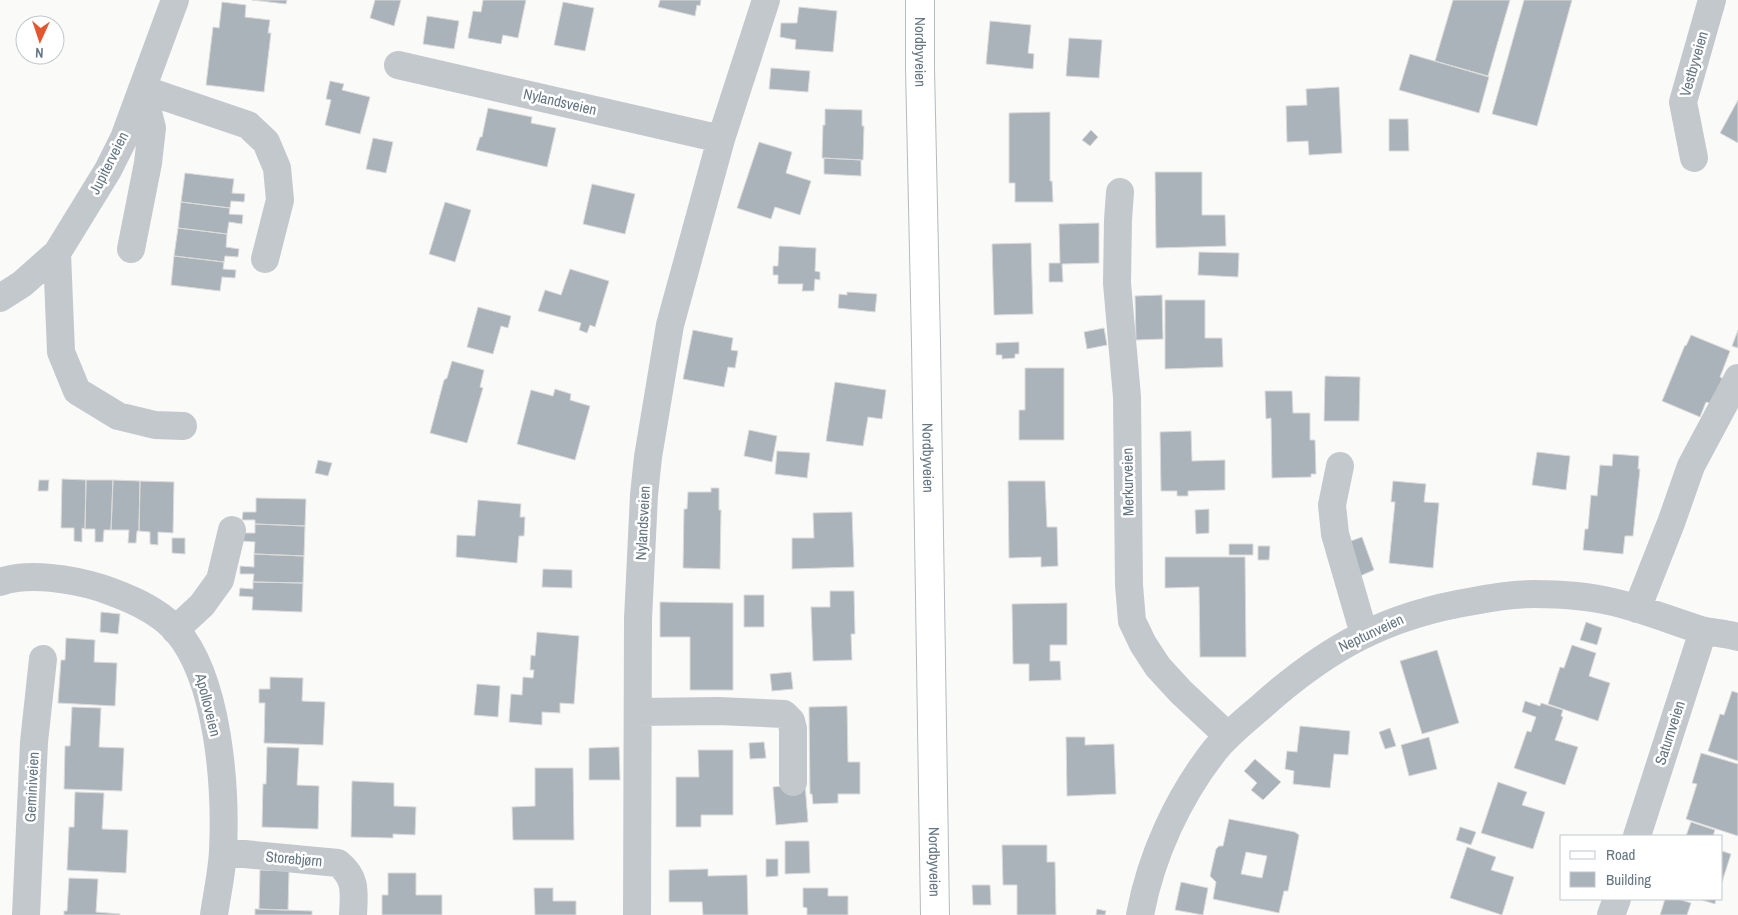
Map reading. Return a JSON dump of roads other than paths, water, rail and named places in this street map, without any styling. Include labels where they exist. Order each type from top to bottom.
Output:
[{"type":"main road","name":"Nordbyveien","points":[[920,0],[935,915]]},
{"type":"street","name":"Jupiterveien","points":[[0,298],[22,284],[57,253],[108,170],[124,138],[175,0]]},
{"type":"street","name":"Nylandsveien","points":[[637,915],[638,619],[644,495],[648,457],[670,325],[721,139],[766,0]]},
{"type":"street","name":"Vestbyveien","points":[[1694,158],[1683,102],[1712,0]]},
{"type":"street","name":"Nylandsveien","points":[[398,65],[721,139]]},
{"type":"street","points":[[131,249],[148,163],[152,128],[142,90]]},
{"type":"street","points":[[142,90],[248,125],[266,142],[277,168],[280,200],[265,259]]},
{"type":"street","name":"Merkurveien","points":[[1120,192],[1117,283],[1127,397],[1129,585],[1132,621],[1143,644],[1158,667],[1181,692],[1228,736]]},
{"type":"street","points":[[57,253],[61,352],[77,391],[118,416],[155,425],[183,426]]},
{"type":"street","points":[[1637,609],[1671,524],[1691,466],[1738,378]]},
{"type":"street","points":[[1340,466],[1332,505],[1335,534],[1364,634]]},
{"type":"street","points":[[176,630],[202,605],[220,580],[232,530]]},
{"type":"street","name":"Apolloveien","points":[[0,582],[44,578],[88,584],[138,602],[176,630],[192,654],[200,671],[213,720],[222,784],[223,852],[214,915]]},
{"type":"street","name":"Neptunveien","points":[[1140,915],[1146,886],[1170,825],[1198,774],[1228,736],[1288,683],[1332,652],[1364,634],[1409,615],[1448,605],[1510,595],[1534,594],[1591,598],[1637,609],[1703,631],[1738,636]]},
{"type":"street","name":"Saturnveien","points":[[1637,835],[1703,631]]},
{"type":"street","name":"Geminiveien","points":[[26,915],[34,742],[43,659]]},
{"type":"street","points":[[638,712],[718,711],[784,714],[791,721],[793,729],[793,782]]},
{"type":"street","name":"Storebjørn","points":[[223,852],[338,863],[346,869],[352,879],[354,888],[353,915]]},
{"type":"street","points":[[1612,915],[1617,900]]}]
